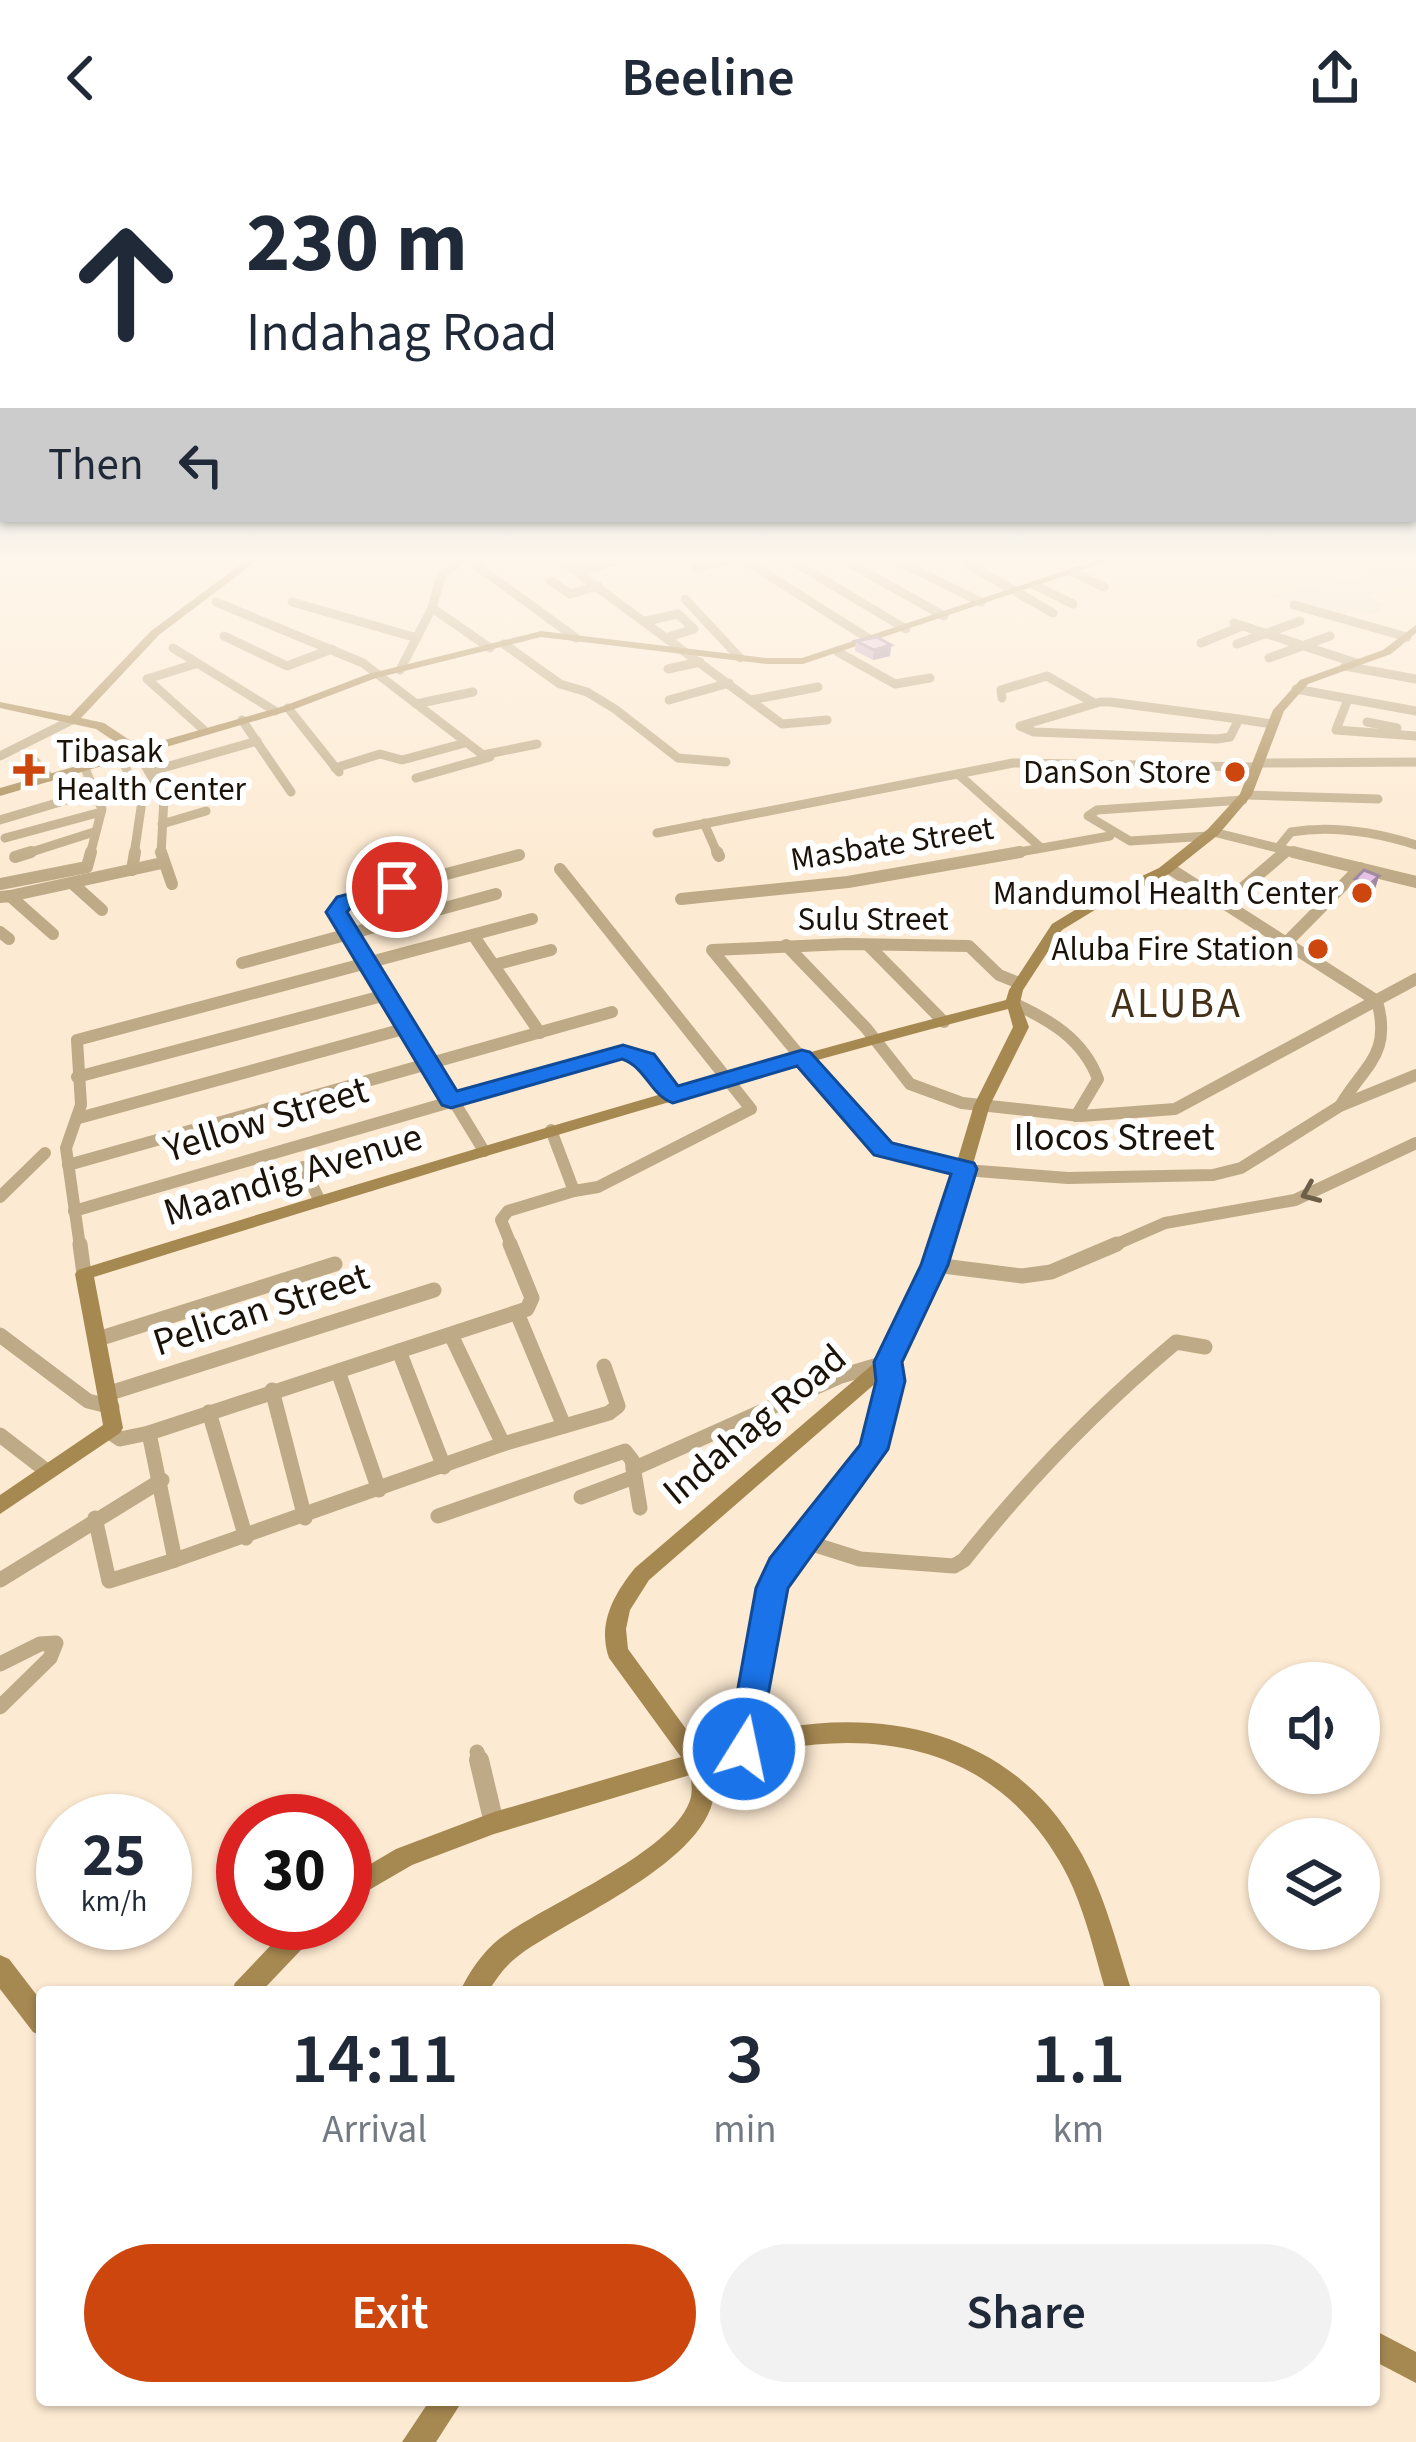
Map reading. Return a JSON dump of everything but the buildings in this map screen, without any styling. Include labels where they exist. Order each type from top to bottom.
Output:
[{"type":"street","points":[[0,756],[68,718],[123,663]]},
{"type":"street","points":[[358,663],[490,757]]},
{"type":"street","points":[[400,670],[404,663]]},
{"type":"street","points":[[0,792],[430,663]]},
{"type":"street","points":[[530,663],[560,684],[612,706],[678,758],[726,762]]},
{"type":"street","points":[[668,669],[697,663]]},
{"type":"street","points":[[701,663],[788,726],[827,720]]},
{"type":"street","points":[[857,663],[895,684],[930,679]]},
{"type":"street","points":[[1348,663],[1416,679]]},
{"type":"street","points":[[1296,689],[1312,676],[1356,663]]},
{"type":"street","points":[[204,730],[147,679],[196,664],[282,709],[337,770],[380,754],[402,760],[465,743]]},
{"type":"street","points":[[1002,698],[1001,690],[1047,676],[1094,703],[1272,724]]},
{"type":"street","points":[[669,700],[729,683]]},
{"type":"street","points":[[751,700],[818,687]]},
{"type":"street","points":[[1296,689],[1416,711]]},
{"type":"street","name":"Indahag Road","points":[[698,1766],[616,1652],[618,1607],[642,1574],[727,1496],[888,1362],[934,1265],[982,1105],[1021,1028],[1013,1003],[1019,983],[1057,927],[1169,868],[1245,798],[1272,724],[1296,689]]},
{"type":"street","points":[[416,704],[473,692]]},
{"type":"street","points":[[1348,699],[1336,730],[1413,736]]},
{"type":"street","points":[[1094,703],[1020,727],[1034,733],[1217,739],[1232,735],[1239,719]]},
{"type":"street","points":[[0,705],[109,729],[135,749],[164,797],[162,863],[172,884]]},
{"type":"street","points":[[242,720],[291,792]]},
{"type":"street","points":[[1367,722],[1406,730],[1413,736]]},
{"type":"street","points":[[152,771],[257,741]]},
{"type":"street","points":[[0,884],[84,870],[101,812],[97,791],[67,742]]},
{"type":"street","points":[[416,778],[537,744]]},
{"type":"street","points":[[119,754],[142,800],[132,870]]},
{"type":"street","points":[[35,760],[49,777]]},
{"type":"street","points":[[657,833],[1024,763],[1416,762]]},
{"type":"street","points":[[958,774],[1040,848]]},
{"type":"street","points":[[164,797],[206,785]]},
{"type":"street","points":[[2,828],[97,791]]},
{"type":"street","points":[[1110,836],[1089,813],[1245,798],[1378,799]]},
{"type":"street","points":[[162,824],[206,811]]},
{"type":"street","points":[[2,828],[101,812]]},
{"type":"street","points":[[704,824],[719,856]]},
{"type":"street","points":[[2,828],[27,880]]},
{"type":"street","points":[[1224,904],[1282,849],[1291,832],[1355,830],[1416,845]]},
{"type":"street","points":[[15,857],[94,832]]},
{"type":"street","points":[[1211,834],[1413,881],[1416,865]]},
{"type":"street","name":"Masbate Street","points":[[681,899],[867,879],[1110,836],[1139,844],[1211,834]]},
{"type":"street","points":[[484,1151],[337,912],[344,901],[519,855]]},
{"type":"street","points":[[5,896],[162,863]]},
{"type":"street","points":[[1169,868],[1377,1001]]},
{"type":"street","points":[[1286,943],[1360,868]]},
{"type":"street","points":[[110,1432],[120,1439],[149,1433],[527,1309],[532,1298],[501,1225],[503,1216],[574,1190],[598,1187],[748,1113],[751,1107],[729,1078],[560,869]]},
{"type":"street","points":[[72,883],[102,910]]},
{"type":"street","points":[[242,962],[496,894]]},
{"type":"street","points":[[5,896],[53,934]]},
{"type":"street","points":[[110,1432],[111,1400],[84,1274],[68,1165],[68,1134],[79,1118],[75,1044],[84,1036],[532,919]]},
{"type":"street","points":[[473,934],[540,1033]]},
{"type":"street","points":[[786,945],[874,1038],[898,1073],[918,1089],[982,1105],[1076,1116],[1138,1118],[1175,1109],[1416,980]]},
{"type":"street","name":"Sulu Street","points":[[712,950],[786,945],[969,946],[999,975],[1019,983]]},
{"type":"street","points":[[869,946],[944,1022]]},
{"type":"street","points":[[494,965],[551,950]]},
{"type":"street","name":"Ilocos Street","points":[[712,950],[883,1150],[965,1169],[1068,1178],[1229,1172],[1340,1106],[1348,1090],[1379,1057],[1384,1028],[1377,1001]]},
{"type":"street","points":[[77,1077],[386,995]]},
{"type":"street","points":[[1013,1003],[1048,1019],[1092,1063],[1098,1079],[1076,1116]]},
{"type":"street","name":"Maandig Avenue","points":[[84,1274],[729,1078],[1013,1003]]},
{"type":"street","points":[[68,1165],[612,1012]]},
{"type":"street","points":[[79,1118],[407,1028]]},
{"type":"street","name":"Yellow Street","points":[[74,1211],[616,1054],[640,1055],[673,1096]]},
{"type":"street","points":[[1340,1106],[1416,1075]]},
{"type":"street","points":[[551,1130],[574,1190]]},
{"type":"street","points":[[934,1265],[1022,1276],[1051,1271],[1165,1223],[1294,1200],[1416,1143]]},
{"type":"street","points":[[0,1197],[45,1153]]},
{"type":"street","points":[[303,1167],[320,1201]]},
{"type":"street","points":[[98,1339],[335,1264]]},
{"type":"street","name":"Pelican Street","points":[[111,1400],[434,1290]]},
{"type":"street","points":[[517,1313],[564,1426]]},
{"type":"street","points":[[0,1335],[88,1401],[111,1400]]},
{"type":"street","points":[[451,1336],[503,1444]]},
{"type":"street","points":[[803,1541],[860,1559],[954,1565],[964,1560],[1020,1489],[1060,1454],[1111,1396],[1176,1342],[1205,1347]]},
{"type":"street","points":[[399,1351],[444,1467]]},
{"type":"street","points":[[581,1497],[841,1376],[888,1362],[890,1381],[874,1449],[772,1588],[744,1749]]},
{"type":"street","points":[[95,1518],[109,1581],[616,1409],[604,1366]]},
{"type":"street","points":[[338,1371],[379,1490]]},
{"type":"street","points":[[272,1390],[305,1518]]},
{"type":"street","points":[[209,1412],[245,1538]]},
{"type":"street","points":[[0,1506],[110,1432]]},
{"type":"street","points":[[149,1433],[175,1560]]},
{"type":"street","points":[[0,1435],[48,1472]]},
{"type":"street","points":[[438,1516],[625,1451],[640,1508]]},
{"type":"street","points":[[0,1580],[162,1480]]},
{"type":"street","points":[[0,1664],[40,1644],[56,1643],[50,1658],[0,1707]]},
{"type":"street","points":[[372,1874],[494,1823],[744,1749],[818,1731],[881,1730],[922,1738],[996,1775],[1030,1799],[1070,1855],[1116,1986]]},
{"type":"street","points":[[477,1752],[494,1823]]},
{"type":"street","points":[[478,1986],[508,1948],[671,1843],[701,1804],[704,1781],[698,1766]]},
{"type":"street","points":[[250,1986],[284,1950]]},
{"type":"street","points":[[0,1969],[36,2015]]},
{"type":"street","points":[[1380,2348],[1416,2368]]},
{"type":"street","points":[[417,2442],[444,2406]]},
{"type":"place","name":"Tibasak Health Center","points":[[29,770]]},
{"type":"place","name":"DanSon Store","points":[[1235,772]]},
{"type":"place","name":"Mandumol Health Center","points":[[1362,893]]},
{"type":"place","name":"Aluba Fire Station","points":[[1318,949]]},
{"type":"district","name":"ALUBA","points":[[1177,1004]]},
{"type":"route","points":[[397,887],[344,901],[337,912],[451,1100],[630,1051],[646,1059],[673,1096],[802,1057],[883,1150],[965,1169],[934,1265],[888,1362],[890,1381],[874,1449],[782,1568],[772,1588],[744,1749]]}]
